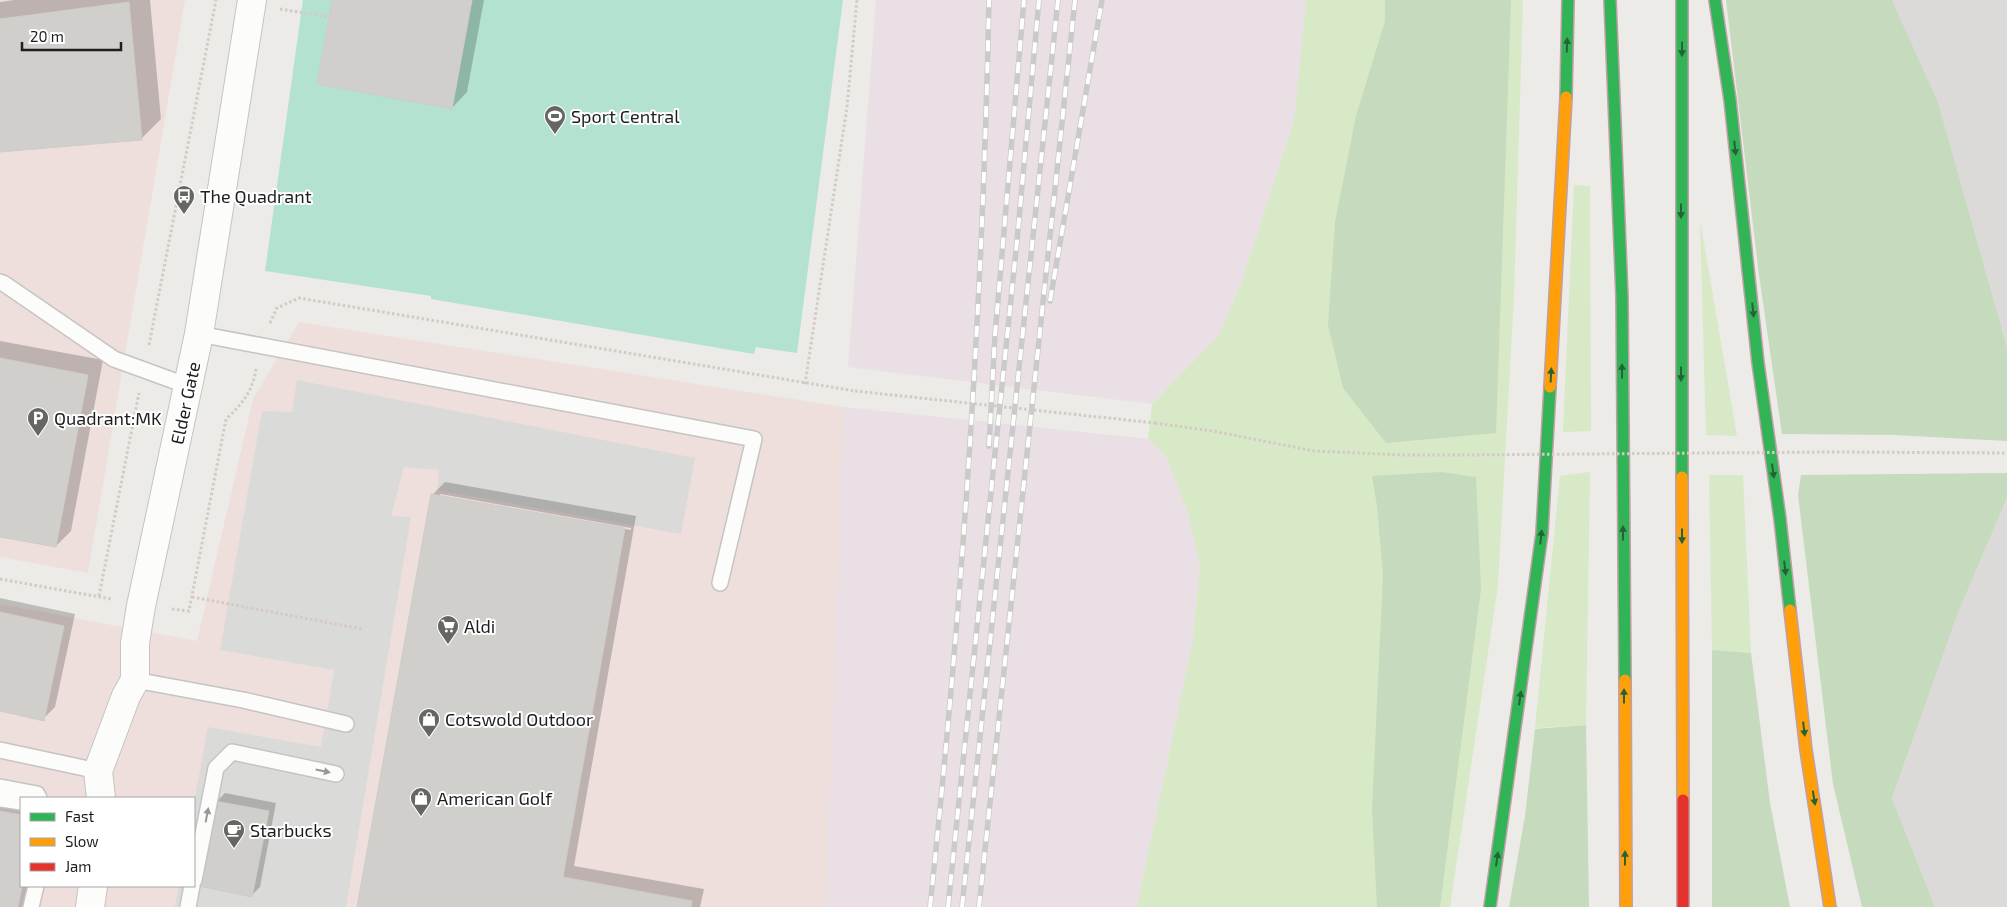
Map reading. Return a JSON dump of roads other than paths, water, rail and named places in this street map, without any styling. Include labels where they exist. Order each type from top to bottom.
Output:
[{"type":"highway","points":[[1490,907],[1542,533],[1566,90],[1568,0]]},
{"type":"highway","points":[[1610,0],[1622,297],[1626,907]]},
{"type":"highway","points":[[1682,0],[1680,290],[1683,907]]},
{"type":"highway","points":[[1715,0],[1730,100],[1758,363],[1780,519],[1806,750],[1830,907]]},
{"type":"street","name":"Elder Gate","points":[[101,797],[98,771],[126,696],[135,680],[136,643],[141,606],[199,334],[251,2]]},
{"type":"street","points":[[90,907],[93,887]]},
{"type":"lane","points":[[0,282],[114,359],[188,386]]},
{"type":"lane","points":[[199,334],[754,439],[720,583]]},
{"type":"lane","points":[[135,680],[243,700],[346,724]]},
{"type":"lane","points":[[0,750],[98,771]]},
{"type":"lane","points":[[195,875],[216,768],[232,752],[336,774]]},
{"type":"lane","points":[[0,787],[37,794],[38,797]]},
{"type":"lane","points":[[0,798],[20,802]]},
{"type":"lane","points":[[23,907],[27,887]]},
{"type":"lane","points":[[31,907],[36,887]]},
{"type":"lane","points":[[188,907],[192,887]]},
{"type":"railway","points":[[930,907],[952,681],[969,454],[982,227],[989,0]]},
{"type":"railway","points":[[989,446],[995,335],[1024,0]]},
{"type":"railway","points":[[948,907],[1017,241],[1039,0]]},
{"type":"railway","points":[[962,907],[1058,0]]},
{"type":"railway","points":[[979,907],[1075,0]]},
{"type":"railway","points":[[1050,301],[1102,0]]},
{"type":"place","name":"Sport Central","points":[[555,135]]},
{"type":"place","name":"The Quadrant","points":[[184,215]]},
{"type":"place","name":"Quadrant:MK","points":[[38,437]]},
{"type":"place","name":"Aldi","points":[[448,645]]},
{"type":"place","name":"Cotswold Outdoor","points":[[429,738]]},
{"type":"place","name":"American Golf","points":[[421,817]]},
{"type":"place","name":"Starbucks","points":[[234,849]]}]
